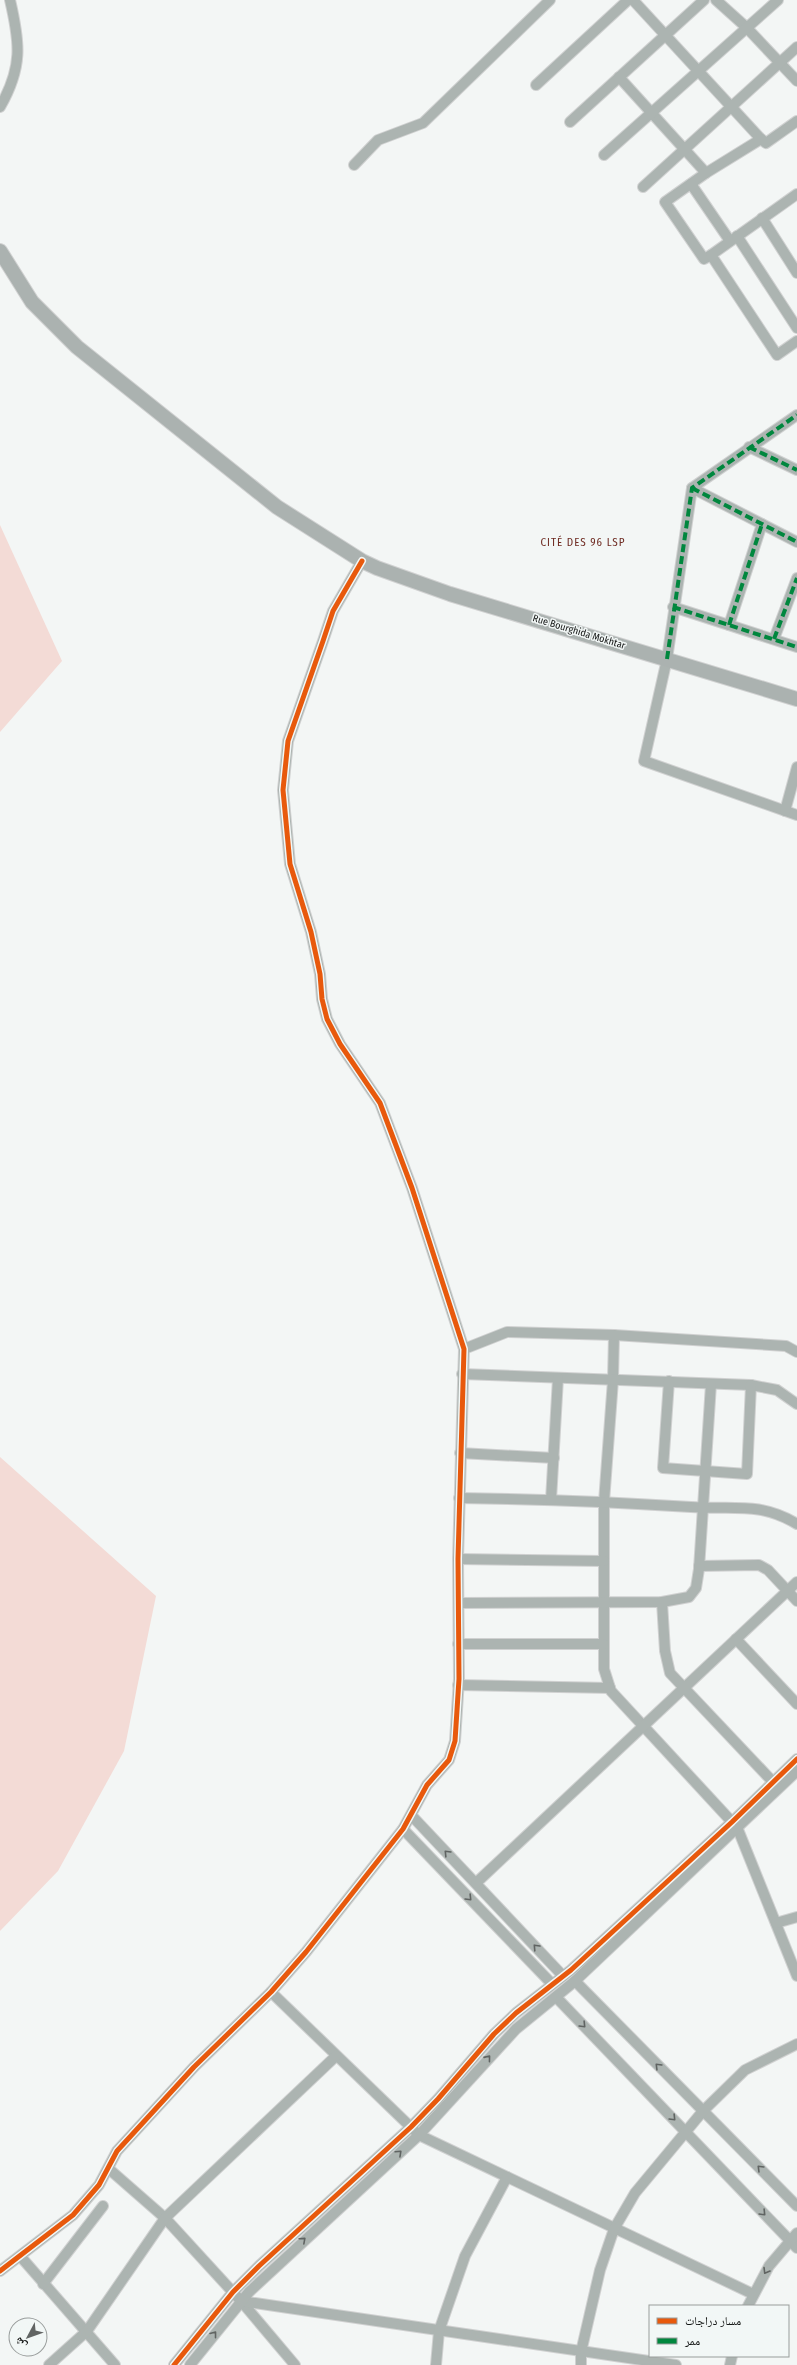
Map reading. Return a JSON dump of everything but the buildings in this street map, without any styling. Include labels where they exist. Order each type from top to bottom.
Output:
[{"type":"main road","name":"Rue Bourghida Mokhtar","points":[[0,251],[32,302],[77,347],[277,506],[362,561],[377,568],[436,589],[797,699]]},
{"type":"street","points":[[0,107],[12,84],[18,63],[19,41],[10,0]]},
{"type":"street","points":[[536,85],[628,0]]},
{"type":"street","points":[[633,0],[766,143],[797,121]]},
{"type":"street","points":[[570,122],[704,0]]},
{"type":"street","points":[[716,0],[746,27],[797,81]]},
{"type":"street","points":[[729,0],[730,12]]},
{"type":"street","points":[[604,155],[778,0]]},
{"type":"street","points":[[354,165],[378,140],[423,123],[544,2]]},
{"type":"street","points":[[642,186],[685,150],[797,47]]},
{"type":"street","points":[[619,77],[706,173]]},
{"type":"street","points":[[761,138],[706,173],[665,202],[704,259],[797,194]]},
{"type":"street","points":[[690,184],[734,239],[797,328]]},
{"type":"street","points":[[762,218],[797,273]]},
{"type":"street","points":[[711,255],[777,355],[797,341]]},
{"type":"street","points":[[797,415],[692,488],[673,607],[667,659],[644,761],[797,815]]},
{"type":"street","points":[[750,447],[797,470]]},
{"type":"street","points":[[692,488],[797,542]]},
{"type":"street","points":[[729,625],[762,524]]},
{"type":"street","points":[[0,2271],[21,2257],[73,2215],[99,2185],[110,2168],[117,2151],[194,2067],[272,1992],[306,1952],[403,1829],[412,1816],[427,1785],[449,1760],[455,1740],[458,1685],[459,1498],[464,1349],[412,1188],[380,1103],[340,1044],[327,1019],[322,999],[320,974],[311,932],[290,864],[283,790],[288,741],[333,611],[362,561]]},
{"type":"street","points":[[774,639],[797,578]]},
{"type":"street","points":[[673,607],[797,647]]},
{"type":"street","points":[[785,811],[797,767]]},
{"type":"street","points":[[464,1349],[507,1332],[614,1335],[786,1346],[797,1352]]},
{"type":"street","points":[[614,1335],[613,1380],[604,1502],[604,1669],[610,1688],[735,1825],[797,1976]]},
{"type":"street","points":[[462,1374],[751,1385],[777,1390],[797,1404]]},
{"type":"street","points":[[551,1500],[558,1378]]},
{"type":"street","points":[[669,1382],[663,1468],[747,1474],[751,1385]]},
{"type":"street","points":[[459,1603],[603,1601],[662,1602],[688,1597],[696,1588],[699,1566],[711,1384]]},
{"type":"street","points":[[460,1453],[554,1458]]},
{"type":"street","points":[[459,1498],[604,1502],[702,1508],[747,1506],[785,1516],[797,1524]]},
{"type":"street","points":[[458,1560],[604,1560]]},
{"type":"street","points":[[699,1566],[759,1565],[768,1570],[797,1601]]},
{"type":"street","points":[[476,1884],[797,1582]]},
{"type":"street","points":[[662,1602],[667,1666],[670,1673],[773,1782]]},
{"type":"street","points":[[736,1640],[797,1704]]},
{"type":"street","points":[[458,1644],[603,1644]]},
{"type":"street","points":[[458,1685],[610,1688]]},
{"type":"street","points":[[190,2365],[241,2301],[284,2258],[419,2135],[445,2109],[498,2046],[516,2029],[575,1981],[735,1825],[773,1782],[797,1759]]},
{"type":"street","points":[[174,2365],[233,2292],[411,2127],[438,2100],[494,2034],[563,1976],[797,1771]]},
{"type":"street","points":[[412,1816],[563,1976]]},
{"type":"street","points":[[403,1829],[552,1984]]},
{"type":"street","points":[[776,1924],[797,1917]]},
{"type":"street","points":[[575,1981],[797,2206]]},
{"type":"street","points":[[272,1992],[336,2056],[419,2135],[753,2294]]},
{"type":"street","points":[[556,1997],[797,2248]]},
{"type":"street","points":[[580,2365],[581,2352],[600,2270],[614,2229],[635,2193],[703,2111],[745,2070],[797,2044]]},
{"type":"street","points":[[48,2365],[87,2331],[166,2218],[336,2056]]},
{"type":"street","points":[[110,2168],[166,2218],[241,2301],[295,2365]]},
{"type":"street","points":[[436,2365],[439,2331],[465,2256],[507,2177]]},
{"type":"street","points":[[43,2284],[103,2206]]},
{"type":"street","points":[[748,2305],[769,2266],[789,2240],[797,2233]]},
{"type":"street","points":[[21,2257],[43,2284],[87,2331],[115,2365]]},
{"type":"street","points":[[241,2301],[676,2365]]},
{"type":"shaded area","points":[[0,525],[62,661],[0,732]]},
{"type":"shaded area","points":[[0,1457],[156,1596],[124,1751],[58,1871],[0,1931]]},
{"type":"marked path","points":[[667,659],[692,488],[797,415]]},
{"type":"marked path","points":[[749,447],[797,470]]},
{"type":"marked path","points":[[692,488],[797,542]]},
{"type":"marked path","points":[[729,625],[762,524]]},
{"type":"marked path","points":[[774,639],[797,578]]},
{"type":"marked path","points":[[673,607],[797,647]]},
{"type":"cycle path","points":[[0,2271],[73,2215],[99,2185],[117,2151],[194,2067],[271,1992],[306,1952],[403,1829],[427,1785],[449,1760],[455,1741],[459,1679],[458,1559],[464,1349],[412,1188],[380,1103],[340,1044],[327,1019],[322,999],[320,974],[311,932],[290,864],[283,790],[288,741],[333,611],[362,561]]},
{"type":"cycle path","points":[[174,2365],[233,2292],[259,2266],[411,2127],[438,2099],[494,2034],[516,2013],[571,1970],[732,1822],[797,1759]]},
{"type":"district","name":"CITÉ DES 96 LSP","points":[[583,542]]}]
